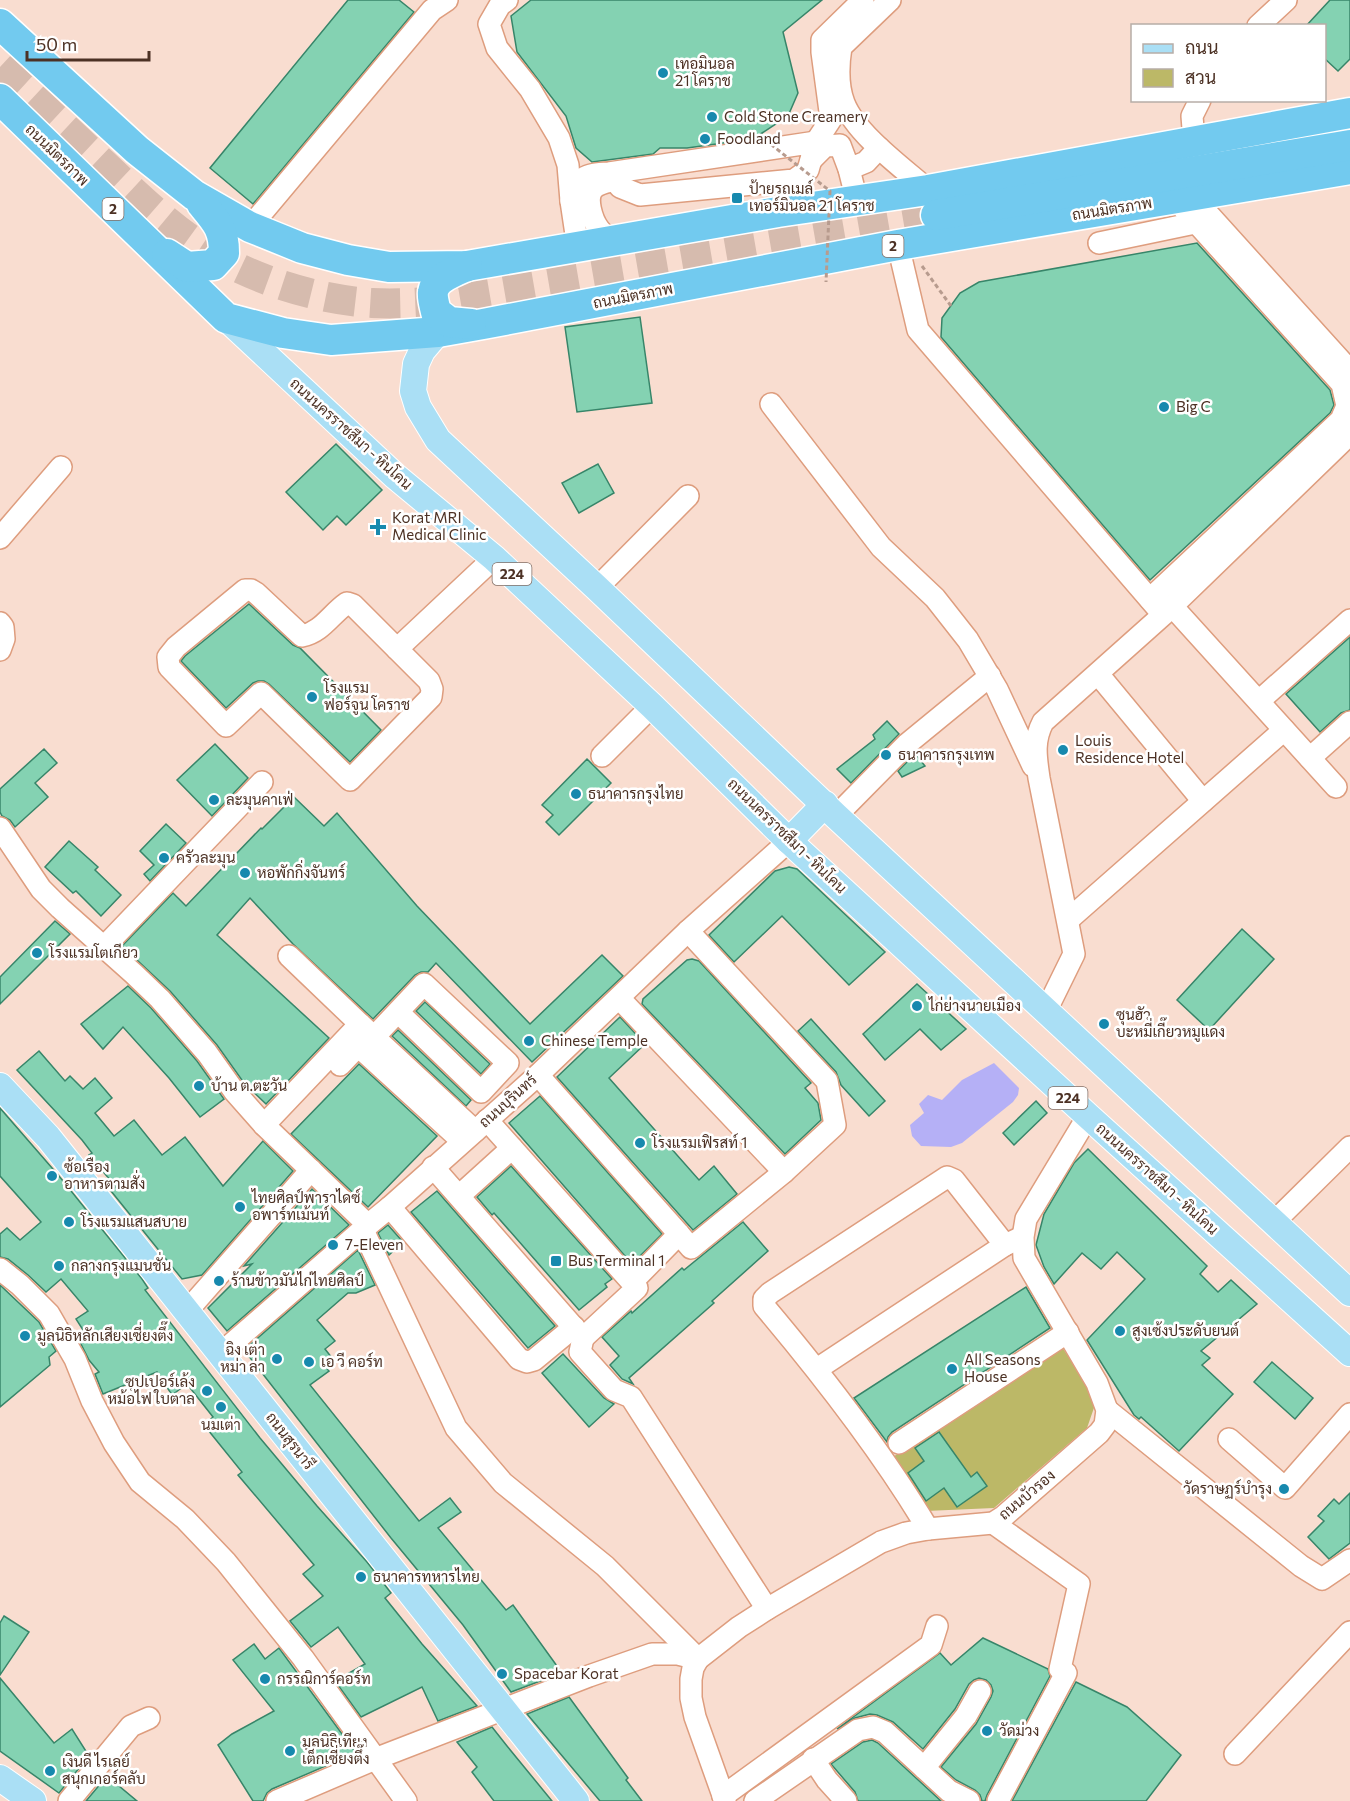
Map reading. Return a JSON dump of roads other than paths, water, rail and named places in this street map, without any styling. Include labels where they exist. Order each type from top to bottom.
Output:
[{"type":"highway","points":[[0,24],[137,150],[194,195],[250,227],[302,248],[348,261],[389,267],[467,266],[778,212],[857,201],[932,202],[1350,145]]},
{"type":"highway","name":"ถนนมิตรภาพ","points":[[0,99],[226,318],[283,333],[332,340],[438,332],[898,245],[1187,206],[1350,169]]},
{"type":"highway","points":[[932,202],[1194,141],[1350,113]]},
{"type":"highway","points":[[145,240],[187,267],[213,265],[224,253],[224,237],[216,220],[194,195]]},
{"type":"highway","points":[[467,266],[447,275],[436,284],[432,293],[436,312],[449,322],[483,324]]},
{"type":"main road","name":"ถนนนครราชสีมา - หินโคน","points":[[226,318],[395,476],[494,558],[652,706],[789,840],[1088,1116],[1350,1353]]},
{"type":"main road","points":[[438,332],[422,351],[416,364],[413,383],[418,407],[438,440],[830,810],[1350,1293]]},
{"type":"main road","points":[[789,840],[830,810]]},
{"type":"main road","name":"ถนนสุรนารี","points":[[0,1086],[48,1137],[576,1801]]},
{"type":"main road","points":[[0,1778],[33,1801]]},
{"type":"street","points":[[250,227],[432,10],[447,0]]},
{"type":"street","points":[[507,0],[500,5],[489,24],[497,48],[530,89],[559,138],[569,149],[612,176],[620,187],[640,195],[794,180],[808,170],[814,151],[831,119]]},
{"type":"street","points":[[857,201],[849,169],[831,119],[822,40],[863,0]]},
{"type":"street","points":[[890,0],[841,47],[838,76],[844,104],[850,116],[932,202]]},
{"type":"street","points":[[1260,24],[1286,0]]},
{"type":"street","points":[[1194,141],[1192,116],[1199,102]]},
{"type":"street","points":[[559,138],[568,165],[570,201],[578,248]]},
{"type":"street","points":[[570,201],[574,188],[581,178],[591,174],[612,176],[814,151],[825,146],[840,145]]},
{"type":"street","points":[[849,169],[866,162],[879,148]]},
{"type":"street","points":[[612,176],[597,185],[591,191],[589,198],[598,228],[613,242]]},
{"type":"street","points":[[1099,243],[1187,206]]},
{"type":"street","points":[[1187,206],[1350,371]]},
{"type":"street","points":[[1046,1011],[1074,954],[1034,750],[1037,732],[1043,722],[1098,674],[1341,420],[1347,406],[1342,384],[1187,206]]},
{"type":"street","points":[[898,245],[918,330],[1162,607],[1259,701],[1336,788]]},
{"type":"street","points":[[771,404],[881,547],[935,598],[968,640],[990,676],[1039,778]]},
{"type":"street","points":[[1162,607],[1350,434]]},
{"type":"street","points":[[0,538],[61,467]]},
{"type":"street","points":[[597,588],[688,496]]},
{"type":"street","points":[[397,649],[494,558]]},
{"type":"street","points":[[245,590],[251,590],[302,636],[318,630],[347,603],[353,605],[397,649],[429,681],[432,689],[431,697],[350,780],[261,693],[226,726],[169,667],[168,657],[183,639],[245,590]]},
{"type":"street","points":[[1259,701],[1350,620]]},
{"type":"street","points":[[0,623],[4,633],[0,650]]},
{"type":"street","points":[[1098,674],[1203,801]]},
{"type":"street","points":[[830,810],[990,676]]},
{"type":"street","points":[[602,756],[652,706]]},
{"type":"street","points":[[1310,758],[1350,722]]},
{"type":"street","points":[[1068,921],[1284,730]]},
{"type":"street","points":[[104,947],[262,782]]},
{"type":"street","points":[[0,828],[41,889],[160,999],[207,1053],[234,1091],[268,1129],[365,1227],[456,1428],[503,1483],[605,1566],[698,1659]]},
{"type":"street","name":"ถนนบุรินทร์","points":[[220,1354],[538,1075],[688,931],[789,840]]},
{"type":"street","points":[[538,1075],[691,1248],[784,1172],[835,1125],[827,1081],[688,931]]},
{"type":"street","points":[[289,956],[474,1131]]},
{"type":"street","points":[[268,1129],[367,1030],[398,1012],[424,984],[508,1064],[481,1092],[398,1012]]},
{"type":"street","points":[[619,998],[784,1172]]},
{"type":"street","points":[[268,1129],[358,1046],[474,1131],[512,1148],[637,1288],[578,1333],[527,1362],[519,1359],[390,1207]]},
{"type":"street","points":[[817,1369],[1014,1241],[1088,1116]]},
{"type":"street","points":[[1273,1222],[1350,1147]]},
{"type":"street","points":[[459,1196],[512,1148]]},
{"type":"street","points":[[433,1167],[578,1333],[580,1352],[614,1390],[631,1397],[767,1609]]},
{"type":"street","points":[[187,1311],[311,1170]]},
{"type":"street","points":[[928,1529],[911,1500],[817,1369],[764,1306],[764,1299],[948,1177],[954,1180],[1014,1241],[1097,1383],[1107,1410],[1301,1566],[1322,1579],[1350,1560]]},
{"type":"street","points":[[632,1282],[679,1234]]},
{"type":"street","points":[[0,1269],[21,1284],[49,1314],[75,1359],[92,1401],[114,1443],[140,1482],[185,1519],[226,1562],[303,1658],[406,1801]]},
{"type":"street","points":[[899,1443],[1068,1332]]},
{"type":"street","name":"ถนนบัวรอง","points":[[698,1659],[767,1609],[881,1542],[906,1533],[928,1529],[993,1523],[1100,1433],[1105,1425],[1107,1410]]},
{"type":"street","points":[[1229,1439],[1285,1488],[1350,1414]]},
{"type":"street","points":[[993,1523],[1079,1584],[1060,1669],[1066,1673],[998,1801]]},
{"type":"street","points":[[698,1659],[691,1679],[691,1698],[695,1717],[724,1798],[931,1645],[937,1626]]},
{"type":"street","points":[[1235,1754],[1350,1632]]},
{"type":"street","points":[[277,1801],[375,1758],[652,1654],[678,1654],[698,1659]]},
{"type":"street","points":[[924,1768],[966,1716],[980,1691]]},
{"type":"street","points":[[69,1801],[131,1726],[149,1718]]},
{"type":"street","points":[[755,1801],[858,1730],[873,1727],[885,1732],[924,1768],[943,1796],[969,1801]]},
{"type":"street","points":[[813,1760],[846,1801]]},
{"type":"tunnel","points":[[0,67],[146,203],[201,247],[271,282],[332,298],[372,303],[432,302],[936,215]]},
{"type":"place","name":"เทอมินอล 21 โคราช","points":[[663,73]]},
{"type":"place","name":"Cold Stone Creamery","points":[[712,117]]},
{"type":"place","name":"Foodland","points":[[705,139]]},
{"type":"place","name":"ป้ายรถเมล์ เทอร์มินอล 21 โคราช","points":[[737,198]]},
{"type":"place","name":"Big C","points":[[1164,407]]},
{"type":"place","name":"Korat MRI Medical Clinic","points":[[378,527]]},
{"type":"place","name":"โรงแรม ฟอร์จูน โคราช","points":[[312,697]]},
{"type":"place","name":"Louis Residence Hotel","points":[[1063,750]]},
{"type":"place","name":"ธนาคารกรุงเทพ","points":[[886,755]]},
{"type":"place","name":"ธนาคารกรุงไทย","points":[[576,794]]},
{"type":"place","name":"ละมุนคาเฟ่","points":[[214,800]]},
{"type":"place","name":"ครัวละมุน","points":[[164,858]]},
{"type":"place","name":"หอพักกิ่งจันทร์","points":[[245,873]]},
{"type":"place","name":"โรงแรมโตเกียว","points":[[37,953]]},
{"type":"place","name":"ไก่ย่างนายเมือง","points":[[917,1006]]},
{"type":"place","name":"ซุนฮัว บะหมี่เกี๊ยวหมูแดง","points":[[1104,1024]]},
{"type":"place","name":"Chinese Temple","points":[[529,1041]]},
{"type":"place","name":"บ้าน ต.ตะวัน","points":[[199,1086]]},
{"type":"place","name":"โรงแรมเฟิรสท์ 1","points":[[640,1143]]},
{"type":"place","name":"ซ้อเรือง อาหารตามสั่ง","points":[[52,1176]]},
{"type":"place","name":"ไทยศิลป์พาราไดซ์ อพาร์ทเม้นท์","points":[[240,1207]]},
{"type":"place","name":"โรงแรมแสนสบาย","points":[[69,1222]]},
{"type":"place","name":"7-Eleven","points":[[333,1245]]},
{"type":"place","name":"Bus Terminal 1","points":[[556,1261]]},
{"type":"place","name":"กลางกรุงแมนชั่น","points":[[59,1266]]},
{"type":"place","name":"ร้านข้าวมันไก่ไทยศิลป์","points":[[219,1281]]},
{"type":"place","name":"สูงเซ้งประดับยนต์","points":[[1120,1331]]},
{"type":"place","name":"มูลนิธิหลักเสียงเซี่ยงตึ๊ง","points":[[25,1336]]},
{"type":"place","name":"ฉิง เต่า หม่า ล่า","points":[[277,1359]]},
{"type":"place","name":"เอ วี คอร์ท","points":[[309,1362]]},
{"type":"place","name":"All Seasons House","points":[[952,1369]]},
{"type":"place","name":"ซุปเปอร์เล้ง หม้อไฟ ใบตาล","points":[[207,1391]]},
{"type":"place","name":"นมเต่า","points":[[221,1407]]},
{"type":"place","name":"วัดราษฏร์บำรุง","points":[[1284,1489]]},
{"type":"place","name":"ธนาคารทหารไทย","points":[[361,1577]]},
{"type":"place","name":"Spacebar Korat","points":[[502,1674]]},
{"type":"place","name":"กรรณิการ์คอร์ท","points":[[265,1679]]},
{"type":"place","name":"วัดม่วง","points":[[987,1731]]},
{"type":"place","name":"มูลนิธิเทียง เต็กเซี่ยงตึ๊ง","points":[[290,1751]]},
{"type":"place","name":"เงินดี ไรเลย์ สนุกเกอร์คลับ","points":[[50,1771]]}]
